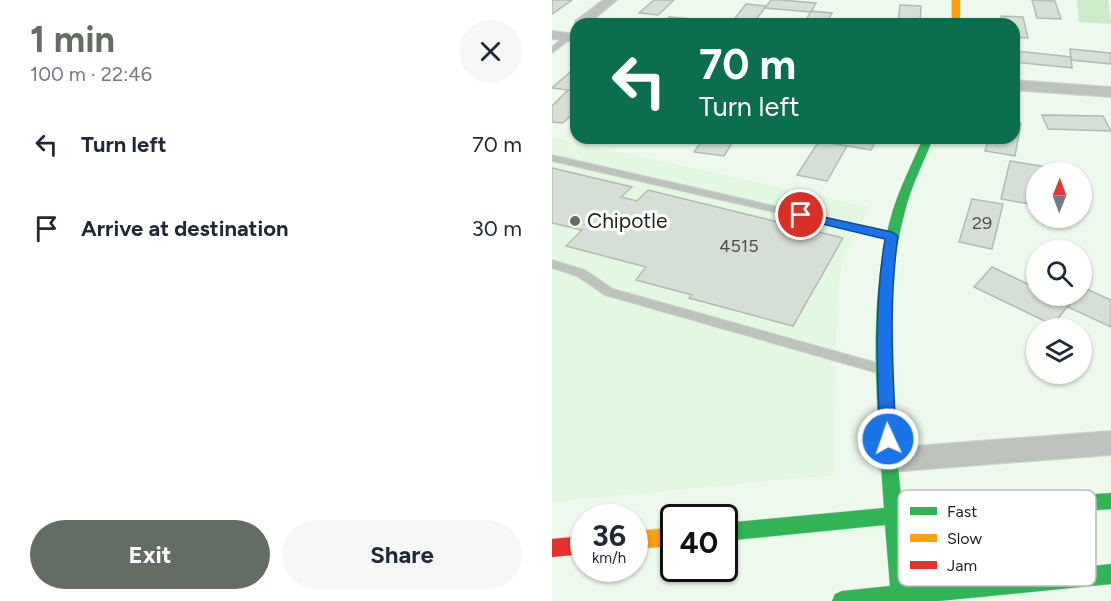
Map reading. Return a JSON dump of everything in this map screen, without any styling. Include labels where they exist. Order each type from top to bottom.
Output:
[{"type":"street","points":[[588,18],[611,0]]},
{"type":"street","points":[[956,0],[956,18]]},
{"type":"street","points":[[1020,85],[1111,92]]},
{"type":"street","points":[[898,563],[883,370],[886,276],[892,236],[907,188],[925,144]]},
{"type":"street","points":[[889,460],[1111,443]]},
{"type":"street","points":[[1096,502],[1111,501]]},
{"type":"street","points":[[738,531],[898,516]]},
{"type":"street","points":[[552,548],[570,546]]},
{"type":"street","points":[[1096,576],[1111,574]]},
{"type":"street","points":[[842,601],[901,598],[1006,586]]},
{"type":"lane","points":[[552,51],[567,35]]},
{"type":"lane","points":[[552,158],[892,236]]},
{"type":"lane","points":[[552,264],[581,273],[609,292],[883,370]]},
{"type":"shaded area","points":[[1077,0],[1108,0],[1111,24],[1079,22]]},
{"type":"shaded area","points":[[552,137],[570,141],[570,144],[584,144],[869,207],[842,261],[837,299],[834,475],[552,502]]},
{"type":"building","points":[[552,0],[572,0],[552,14]]},
{"type":"building","points":[[654,0],[674,0],[658,15],[639,13]]},
{"type":"building","points":[[771,0],[816,3],[811,12],[765,8]]},
{"type":"building","points":[[1032,0],[1055,1],[1061,19],[1037,18]]},
{"type":"building","points":[[746,4],[766,6],[757,18],[735,18]]},
{"type":"building","points":[[900,5],[921,6],[920,18],[899,18]]},
{"type":"building","points":[[811,11],[832,13],[829,18],[807,18]]},
{"type":"building","points":[[1001,16],[1023,17],[1028,38],[1020,37],[1020,18],[1001,18]]},
{"type":"building","points":[[1070,49],[1111,53],[1111,64],[1071,60]]},
{"type":"building","points":[[1020,52],[1071,57],[1072,68],[1020,63]]},
{"type":"building","points":[[570,72],[570,90],[552,88]]},
{"type":"building","points":[[570,90],[570,117],[563,123],[552,122],[552,106]]},
{"type":"building","points":[[1042,115],[1103,116],[1111,131],[1048,129]]},
{"type":"building","points":[[700,144],[731,144],[724,156],[694,152]]},
{"type":"building","points":[[817,144],[847,146],[827,181],[797,175]]},
{"type":"building","points":[[842,144],[874,144],[871,150]]},
{"type":"building","points":[[987,144],[1017,144],[1015,156],[985,151]]},
{"type":"building","points":[[1010,161],[1026,164],[1026,203],[1001,199]]},
{"type":"building","points":[[552,168],[632,187],[621,197],[637,201],[648,190],[843,238],[793,326],[689,298],[692,295],[636,280],[646,267],[566,246],[582,230],[552,223]]},
{"type":"building","points":[[972,199],[1003,204],[992,249],[959,242]]},
{"type":"building","points":[[992,267],[1026,283],[1026,306],[1068,306],[1058,318],[1038,318],[974,287]]},
{"type":"building","points":[[1092,291],[1111,300],[1111,327],[1092,318],[1068,307],[1092,306]]},
{"type":"traffic: fast","points":[[898,570],[883,379],[886,276],[899,210],[926,144]]},
{"type":"traffic: fast","points":[[1096,502],[1111,501]]},
{"type":"traffic: fast","points":[[738,531],[898,516]]},
{"type":"traffic: fast","points":[[1096,576],[1111,574]]},
{"type":"traffic: fast","points":[[899,586],[900,595]]},
{"type":"traffic: fast","points":[[842,601],[991,586]]},
{"type":"traffic: slow","points":[[956,0],[956,18]]},
{"type":"traffic: slow","points":[[648,539],[660,538]]},
{"type":"traffic: jam","points":[[552,548],[570,546]]},
{"type":"place","name":"Chipotle","points":[[575,221]]},
{"type":"route","points":[[801,215],[892,236],[886,276],[884,339],[888,439]]}]
